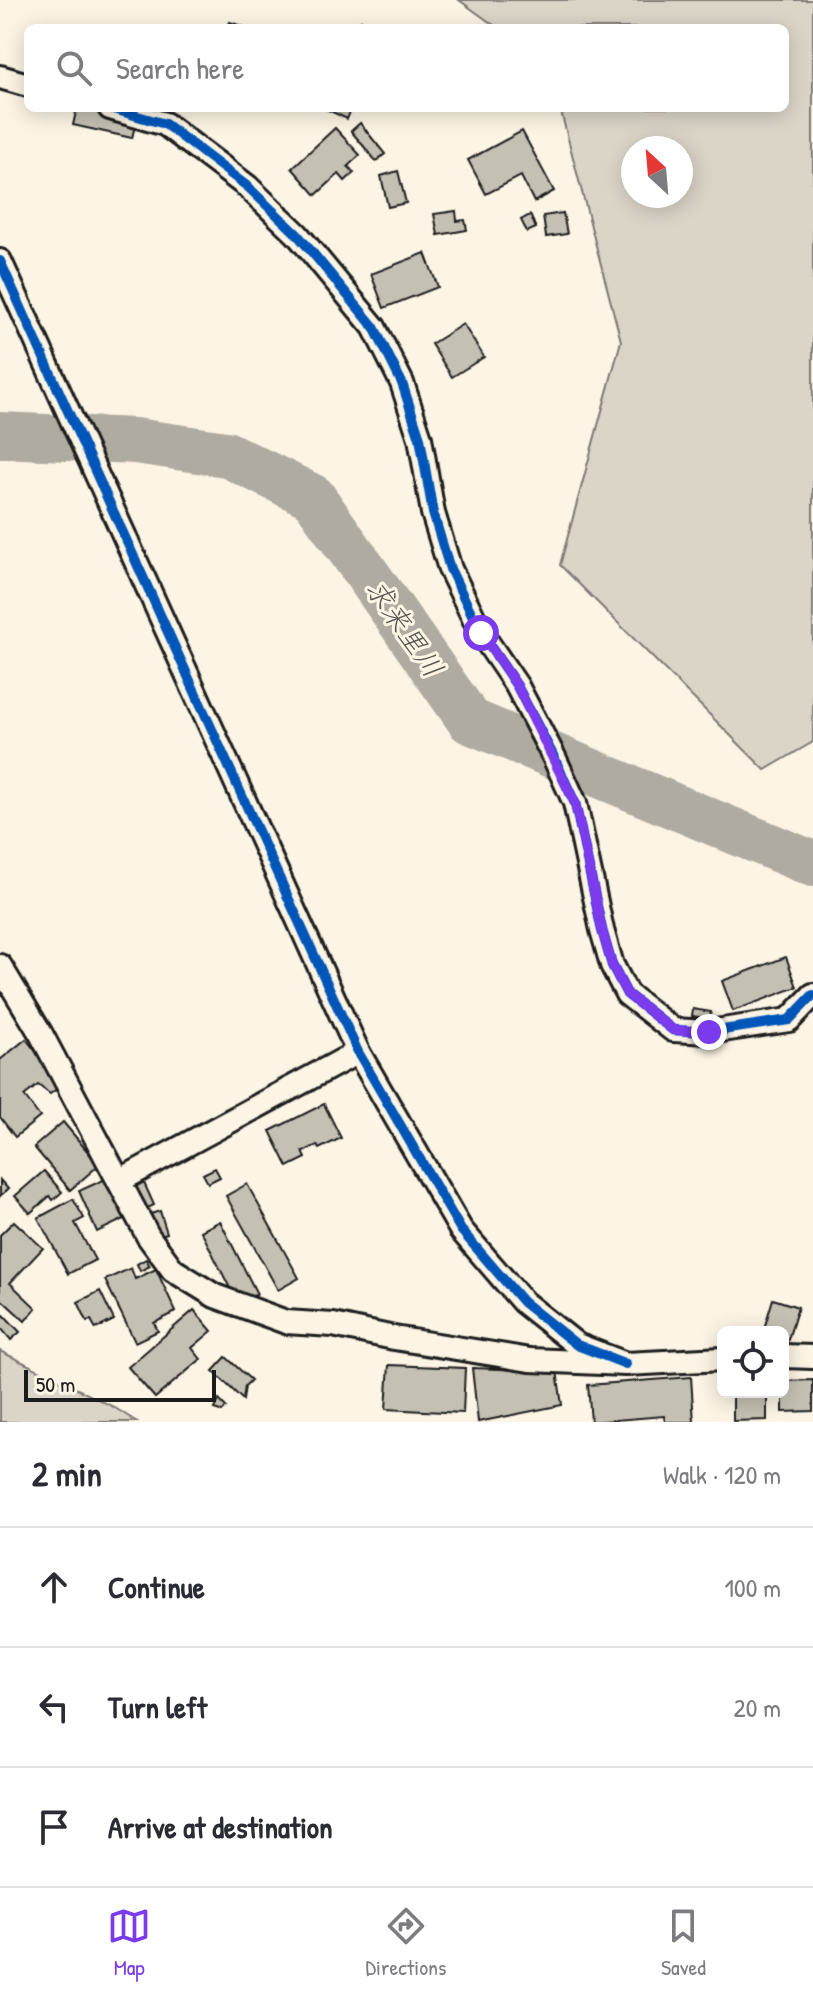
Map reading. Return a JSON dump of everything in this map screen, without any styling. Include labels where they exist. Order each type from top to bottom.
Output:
[{"type":"street","points":[[0,77],[24,84]]},
{"type":"street","points":[[124,112],[165,124],[248,187],[297,234],[374,327],[402,383],[420,438],[433,513],[450,569],[481,633],[517,686],[575,803],[605,942],[612,965],[627,994],[673,1030],[709,1032],[789,1020],[813,995]]},
{"type":"street","points":[[0,261],[358,1052],[461,1230],[471,1242],[523,1302],[577,1345],[626,1364]]},
{"type":"street","points":[[0,966],[41,1034],[148,1236],[173,1270],[215,1296],[286,1322],[333,1325],[530,1360],[626,1364],[717,1359]]},
{"type":"street","points":[[119,1181],[188,1141],[358,1052]]},
{"type":"street","points":[[789,1356],[813,1357]]},
{"type":"shaded area","points":[[459,0],[813,0],[813,742],[765,770],[560,565],[621,341],[561,112],[789,112],[789,24],[492,24]]},
{"type":"shaded area","points":[[0,1351],[112,1406],[137,1422],[0,1422]]},
{"type":"building","points":[[76,112],[138,112],[132,138],[73,125]]},
{"type":"building","points":[[332,112],[350,112],[347,119]]},
{"type":"building","points":[[360,123],[385,154],[376,161],[351,131]]},
{"type":"building","points":[[335,128],[360,155],[348,166],[354,173],[345,181],[339,174],[316,195],[292,168]]},
{"type":"building","points":[[522,131],[554,191],[534,202],[521,176],[486,194],[468,160]]},
{"type":"building","points":[[398,171],[406,203],[388,207],[381,176]]},
{"type":"building","points":[[456,211],[457,221],[465,220],[467,230],[438,235],[434,214]]},
{"type":"building","points":[[563,213],[567,234],[546,237],[543,216]]},
{"type":"building","points":[[530,215],[536,228],[527,232],[521,220]]},
{"type":"building","points":[[425,253],[438,287],[384,308],[371,274]]},
{"type":"building","points":[[463,324],[484,357],[452,377],[431,344]]},
{"type":"building","points":[[786,957],[797,987],[733,1011],[722,981]]},
{"type":"building","points":[[693,1009],[711,1012],[710,1019],[692,1016]]},
{"type":"building","points":[[26,1039],[62,1085],[50,1094],[38,1085],[24,1096],[40,1117],[15,1137],[0,1117],[0,1060]]},
{"type":"building","points":[[324,1104],[341,1138],[319,1149],[317,1145],[303,1152],[306,1158],[288,1167],[270,1131]]},
{"type":"building","points":[[63,1122],[99,1165],[70,1190],[34,1147]]},
{"type":"building","points":[[136,1165],[154,1205],[97,1232],[79,1191]]},
{"type":"building","points":[[215,1168],[220,1177],[208,1183],[203,1174]]},
{"type":"building","points":[[44,1171],[62,1192],[53,1200],[50,1196],[30,1213],[15,1196]]},
{"type":"building","points":[[0,1180],[8,1189],[0,1196]]},
{"type":"building","points":[[247,1184],[299,1278],[278,1290],[226,1196]]},
{"type":"building","points":[[73,1199],[84,1218],[75,1223],[95,1260],[68,1274],[38,1218]]},
{"type":"building","points":[[160,1211],[167,1233],[148,1239],[141,1217]]},
{"type":"building","points":[[14,1221],[43,1248],[10,1283],[36,1308],[25,1321],[0,1298],[0,1235]]},
{"type":"building","points":[[220,1221],[257,1294],[238,1304],[201,1231]]},
{"type":"building","points":[[146,1259],[150,1266],[140,1271],[137,1264]]},
{"type":"building","points":[[131,1268],[135,1279],[156,1269],[176,1312],[154,1323],[158,1331],[135,1342],[105,1280]]},
{"type":"building","points":[[100,1291],[114,1320],[96,1329],[91,1320],[87,1321],[78,1302]]},
{"type":"building","points":[[773,1299],[798,1307],[789,1336],[789,1326],[765,1326]]},
{"type":"building","points":[[194,1310],[212,1331],[192,1348],[201,1359],[155,1398],[128,1367]]},
{"type":"building","points":[[4,1315],[20,1332],[11,1340],[0,1327],[0,1318]]},
{"type":"building","points":[[226,1357],[251,1380],[245,1386],[243,1400],[213,1371]]},
{"type":"building","points":[[389,1365],[465,1368],[463,1413],[386,1409]]},
{"type":"building","points":[[472,1368],[557,1371],[562,1405],[478,1422]]},
{"type":"building","points":[[691,1377],[694,1422],[665,1422],[664,1416],[591,1422],[588,1385]]},
{"type":"building","points":[[813,1380],[813,1411],[783,1412],[783,1398],[789,1398],[789,1381]]},
{"type":"building","points":[[733,1398],[767,1398],[767,1420],[733,1421]]},
{"type":"building","points":[[219,1400],[226,1407],[222,1412],[215,1409]]},
{"type":"waterway","name":"求来里川","points":[[0,435],[135,441],[226,454],[313,497],[470,721],[813,864]]},
{"type":"cycle path","points":[[124,112],[165,124],[248,187],[297,234],[374,327],[402,383],[420,438],[433,513],[450,569],[481,633],[517,686],[575,803],[602,930],[612,965],[627,994],[673,1030],[709,1032],[789,1020],[813,995]]},
{"type":"cycle path","points":[[0,261],[358,1052],[461,1230],[523,1302],[577,1345],[626,1364]]},
{"type":"route","points":[[481,633],[517,686],[575,803],[602,930],[612,965],[627,994],[673,1030],[709,1032]]}]
